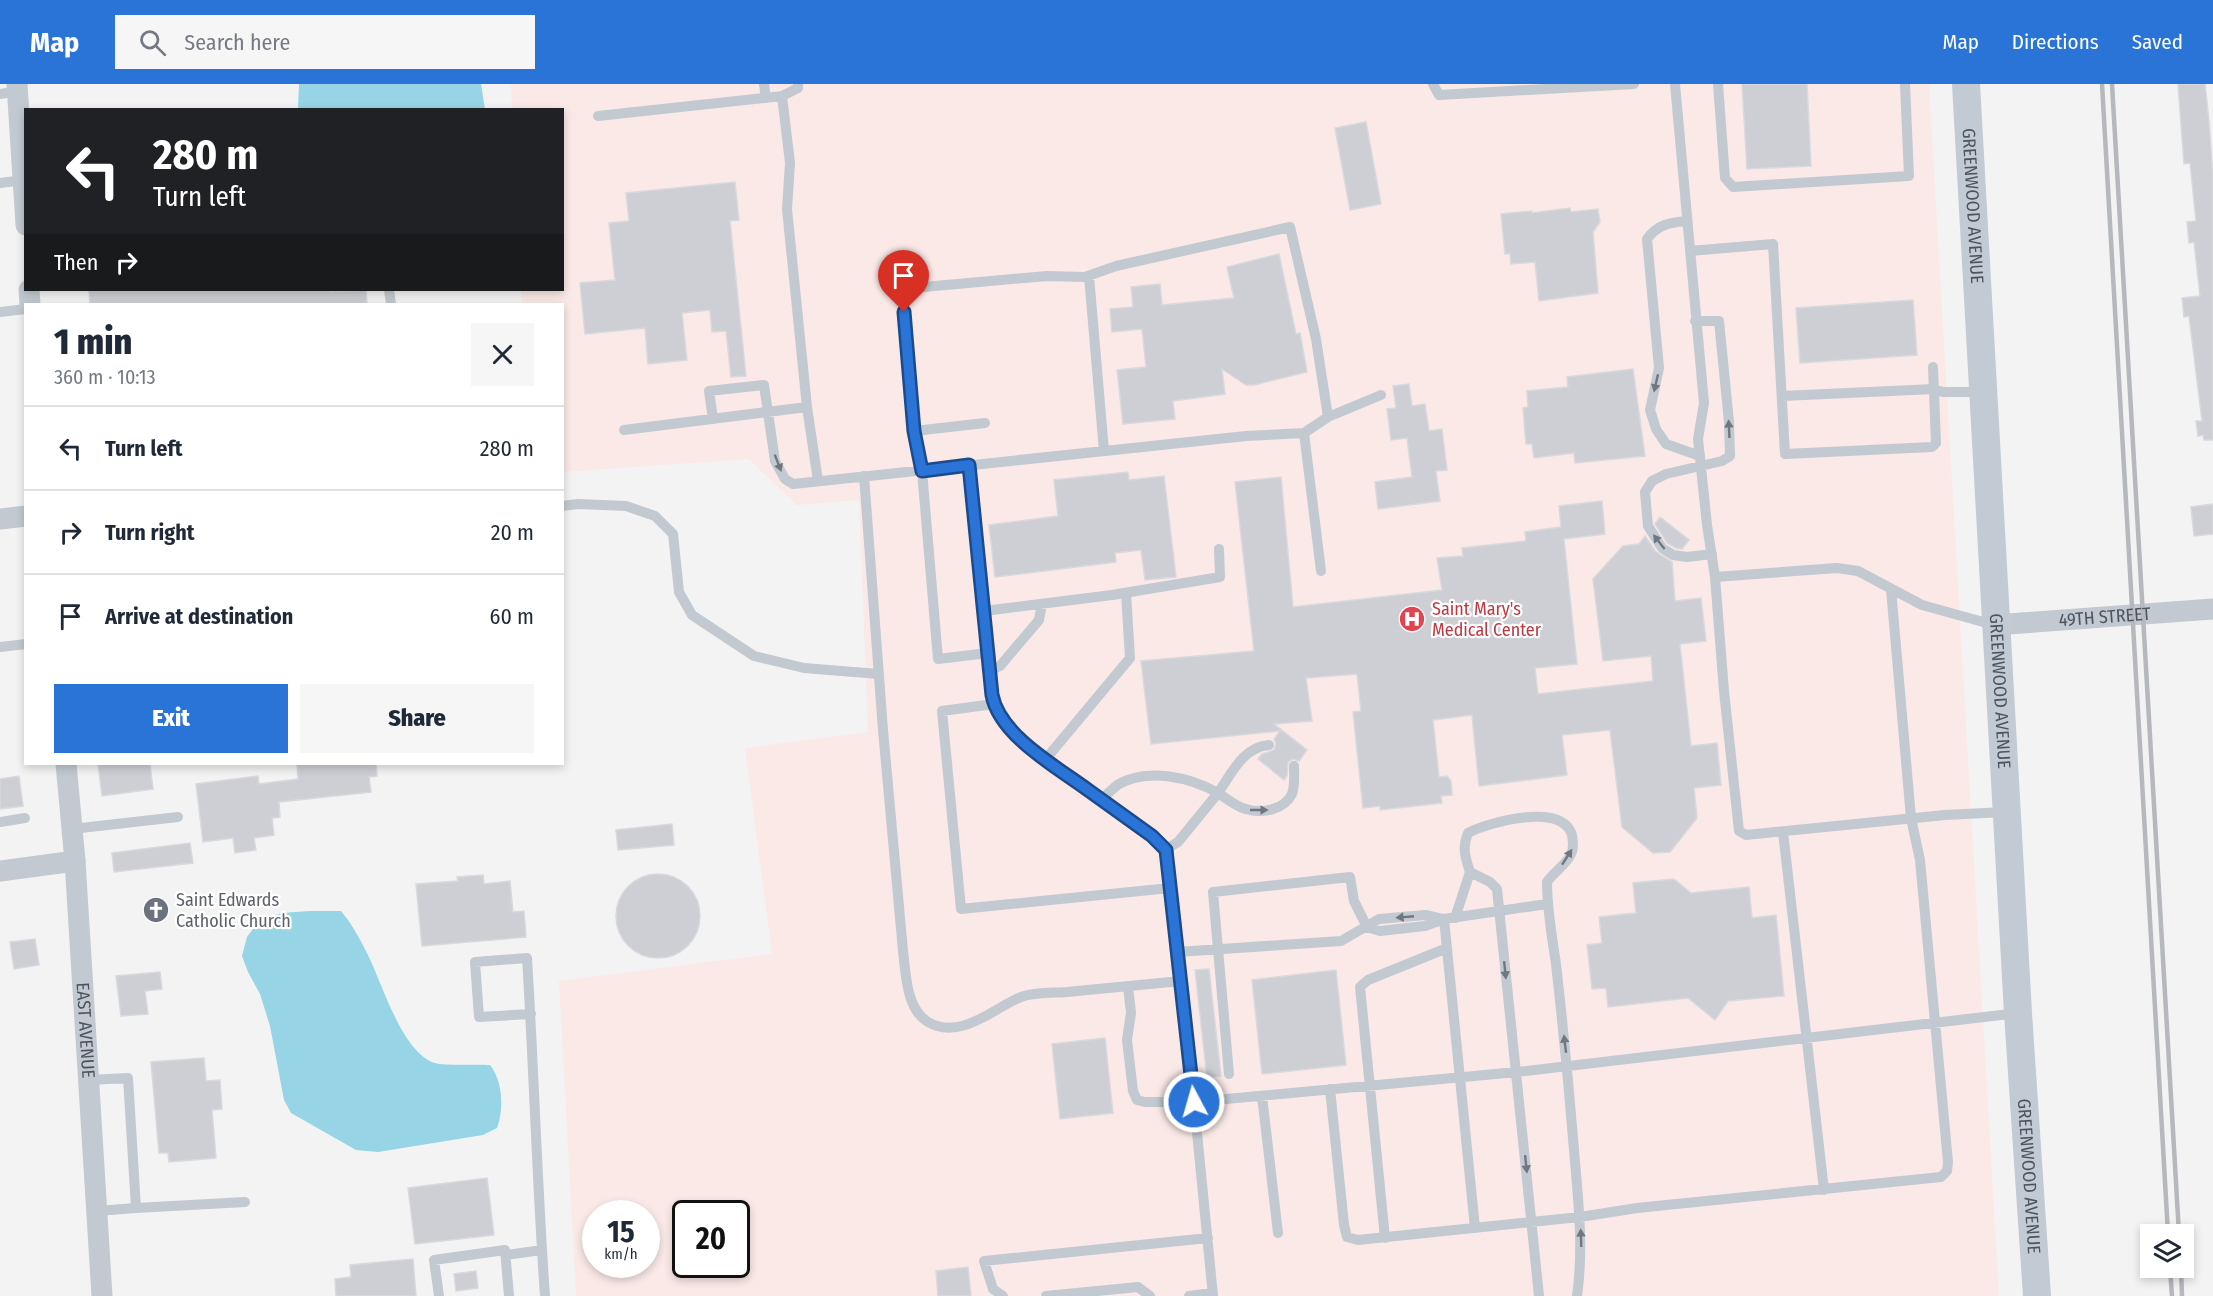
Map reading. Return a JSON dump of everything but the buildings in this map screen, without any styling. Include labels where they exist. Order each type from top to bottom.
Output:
[{"type":"main road","name":"GREENWOOD AVENUE","points":[[1966,84],[1985,392],[1995,625],[2037,1296]]},
{"type":"street","points":[[12,90],[24,195]]},
{"type":"street","points":[[0,519],[24,516]]},
{"type":"street","name":"49TH STREET","points":[[1995,625],[2213,609]]},
{"type":"street","name":"EAST AVENUE","points":[[66,765],[75,861],[102,1296]]},
{"type":"street","points":[[0,871],[75,861]]},
{"type":"lane","points":[[764,84],[766,98]]},
{"type":"lane","points":[[598,116],[782,96],[798,88],[798,84]]},
{"type":"lane","points":[[1433,84],[1438,95],[1580,85],[1634,84]]},
{"type":"lane","points":[[1676,84],[1696,304],[1695,321],[1704,402],[1698,439],[1715,578],[1739,831],[1746,835],[1911,818],[2008,812]]},
{"type":"lane","points":[[1718,84],[1725,178],[1733,187],[1910,176],[1905,84]]},
{"type":"lane","points":[[782,96],[790,163],[787,209],[807,407],[818,481]]},
{"type":"lane","points":[[0,183],[23,180]]},
{"type":"lane","points":[[1687,221],[1666,223],[1655,228],[1647,239],[1659,368],[1650,410],[1656,429],[1666,444],[1700,461],[1722,461],[1730,456],[1719,321],[1695,321]]},
{"type":"lane","points":[[988,654],[938,659],[922,471],[914,431],[902,289],[1047,276],[1066,278],[1089,276],[1116,266],[1290,227],[1316,339],[1328,417]]},
{"type":"lane","points":[[1690,251],[1773,244],[1785,454],[1932,447],[1936,443],[1933,367]]},
{"type":"lane","points":[[1089,276],[1104,451]]},
{"type":"lane","points":[[0,312],[24,309]]},
{"type":"lane","points":[[713,419],[709,391],[764,385],[775,461],[785,479],[793,484],[1246,436],[1304,433],[1328,417],[1381,394]]},
{"type":"lane","points":[[1782,396],[1934,389],[1943,392],[1985,392]]},
{"type":"lane","points":[[624,430],[807,407]]},
{"type":"lane","points":[[914,431],[985,423]]},
{"type":"lane","points":[[1304,433],[1321,571]]},
{"type":"lane","points":[[1700,461],[1685,471],[1666,474],[1652,481],[1645,492],[1648,526],[1662,548],[1673,555],[1687,557],[1712,554]]},
{"type":"lane","points":[[969,465],[994,704],[1012,730],[1045,760],[1152,836],[1166,850],[1213,1295],[1189,1296]]},
{"type":"lane","points":[[864,476],[906,980],[913,1005],[930,1023],[948,1027],[965,1025],[984,1018],[1023,996],[1180,981]]},
{"type":"lane","points":[[564,506],[578,504],[626,506],[655,516],[673,534],[679,592],[692,615],[754,656],[804,668],[879,674]]},
{"type":"lane","points":[[984,610],[1126,593],[1220,577],[1219,549]]},
{"type":"lane","points":[[1715,578],[1837,568],[1858,571],[1922,605],[1995,625]]},
{"type":"lane","points":[[1330,1089],[1344,1225],[1347,1237],[1358,1240],[1580,1217],[1637,1208],[1941,1178],[1947,1171],[1948,1162],[1918,845],[1911,818],[1891,588]]},
{"type":"lane","points":[[1045,760],[1131,658],[1126,593]]},
{"type":"lane","points":[[990,670],[1000,666],[1039,620],[1042,604]]},
{"type":"lane","points":[[0,647],[24,644]]},
{"type":"lane","points":[[994,704],[942,711],[961,909],[1170,888]]},
{"type":"lane","points":[[1166,850],[1178,842],[1218,793],[1243,756],[1259,746],[1269,745]]},
{"type":"lane","points":[[1101,800],[1119,784],[1142,778],[1167,776],[1202,784],[1245,809],[1261,811],[1276,809],[1293,793],[1294,766]]},
{"type":"lane","points":[[72,829],[178,817]]},
{"type":"lane","points":[[1475,1228],[1447,948],[1450,918],[1470,872],[1464,853],[1464,843],[1468,833],[1480,826],[1528,817],[1552,819],[1564,825],[1571,832],[1573,843],[1572,853],[1546,882],[1567,1066],[1580,1217],[1582,1264],[1577,1296]]},
{"type":"lane","points":[[0,822],[26,818]]},
{"type":"lane","points":[[1783,832],[1824,1190]]},
{"type":"lane","points":[[1470,872],[1490,882],[1497,889],[1539,1296]]},
{"type":"lane","points":[[1229,1074],[1213,891],[1350,877],[1354,901],[1367,927]]},
{"type":"lane","points":[[1177,952],[1341,941],[1367,927],[1380,930],[1425,926],[1450,918],[1547,904]]},
{"type":"lane","points":[[1385,1238],[1360,987],[1368,980],[1447,948]]},
{"type":"lane","points":[[531,1014],[479,1017],[475,962],[528,958],[531,1014],[542,1250],[545,1296]]},
{"type":"lane","points":[[1128,986],[1131,1013],[1127,1040],[1133,1091],[1137,1100],[1194,1102],[1517,1072],[2018,1013]]},
{"type":"lane","points":[[89,1080],[128,1078],[136,1208]]},
{"type":"lane","points":[[1262,1096],[1278,1233]]},
{"type":"lane","points":[[96,1211],[245,1202]]},
{"type":"lane","points":[[1003,1296],[993,1289],[984,1261],[1208,1238]]},
{"type":"lane","points":[[439,1296],[434,1260],[505,1250],[509,1296]]},
{"type":"lane","points":[[506,1255],[542,1250]]},
{"type":"lane","points":[[1047,1296],[1138,1287],[1150,1296]]},
{"type":"shaded area","name":"Saint Mary's Medical Center","points":[[511,84],[1929,84],[1999,1296],[576,1296],[559,981],[772,954],[745,748],[868,732],[859,500],[797,505],[749,459],[564,472],[564,303],[522,303],[521,291],[564,291],[564,108],[512,108]]},
{"type":"water","points":[[299,84],[481,84],[485,108],[298,108]]},
{"type":"water","points":[[341,911],[345,916],[368,955],[394,1016],[403,1032],[423,1057],[439,1064],[490,1065],[498,1079],[501,1096],[501,1113],[497,1128],[483,1135],[378,1152],[356,1150],[291,1113],[284,1100],[270,1026],[260,994],[242,956],[247,937],[258,922],[281,913]]},
{"type":"railway","points":[[2102,84],[2167,1224]]},
{"type":"railway","points":[[2112,84],[2178,1224]]},
{"type":"railway","points":[[2171,1278],[2172,1296]]},
{"type":"railway","points":[[2181,1278],[2182,1296]]},
{"type":"place","name":"Saint Mary's Medical Center","points":[[1412,619]]},
{"type":"place","name":"Saint Edwards Catholic Church","points":[[156,910]]},
{"type":"route","points":[[904,312],[914,431],[922,471],[969,465],[995,708],[1012,730],[1040,756],[1152,836],[1166,850],[1194,1102]]}]
